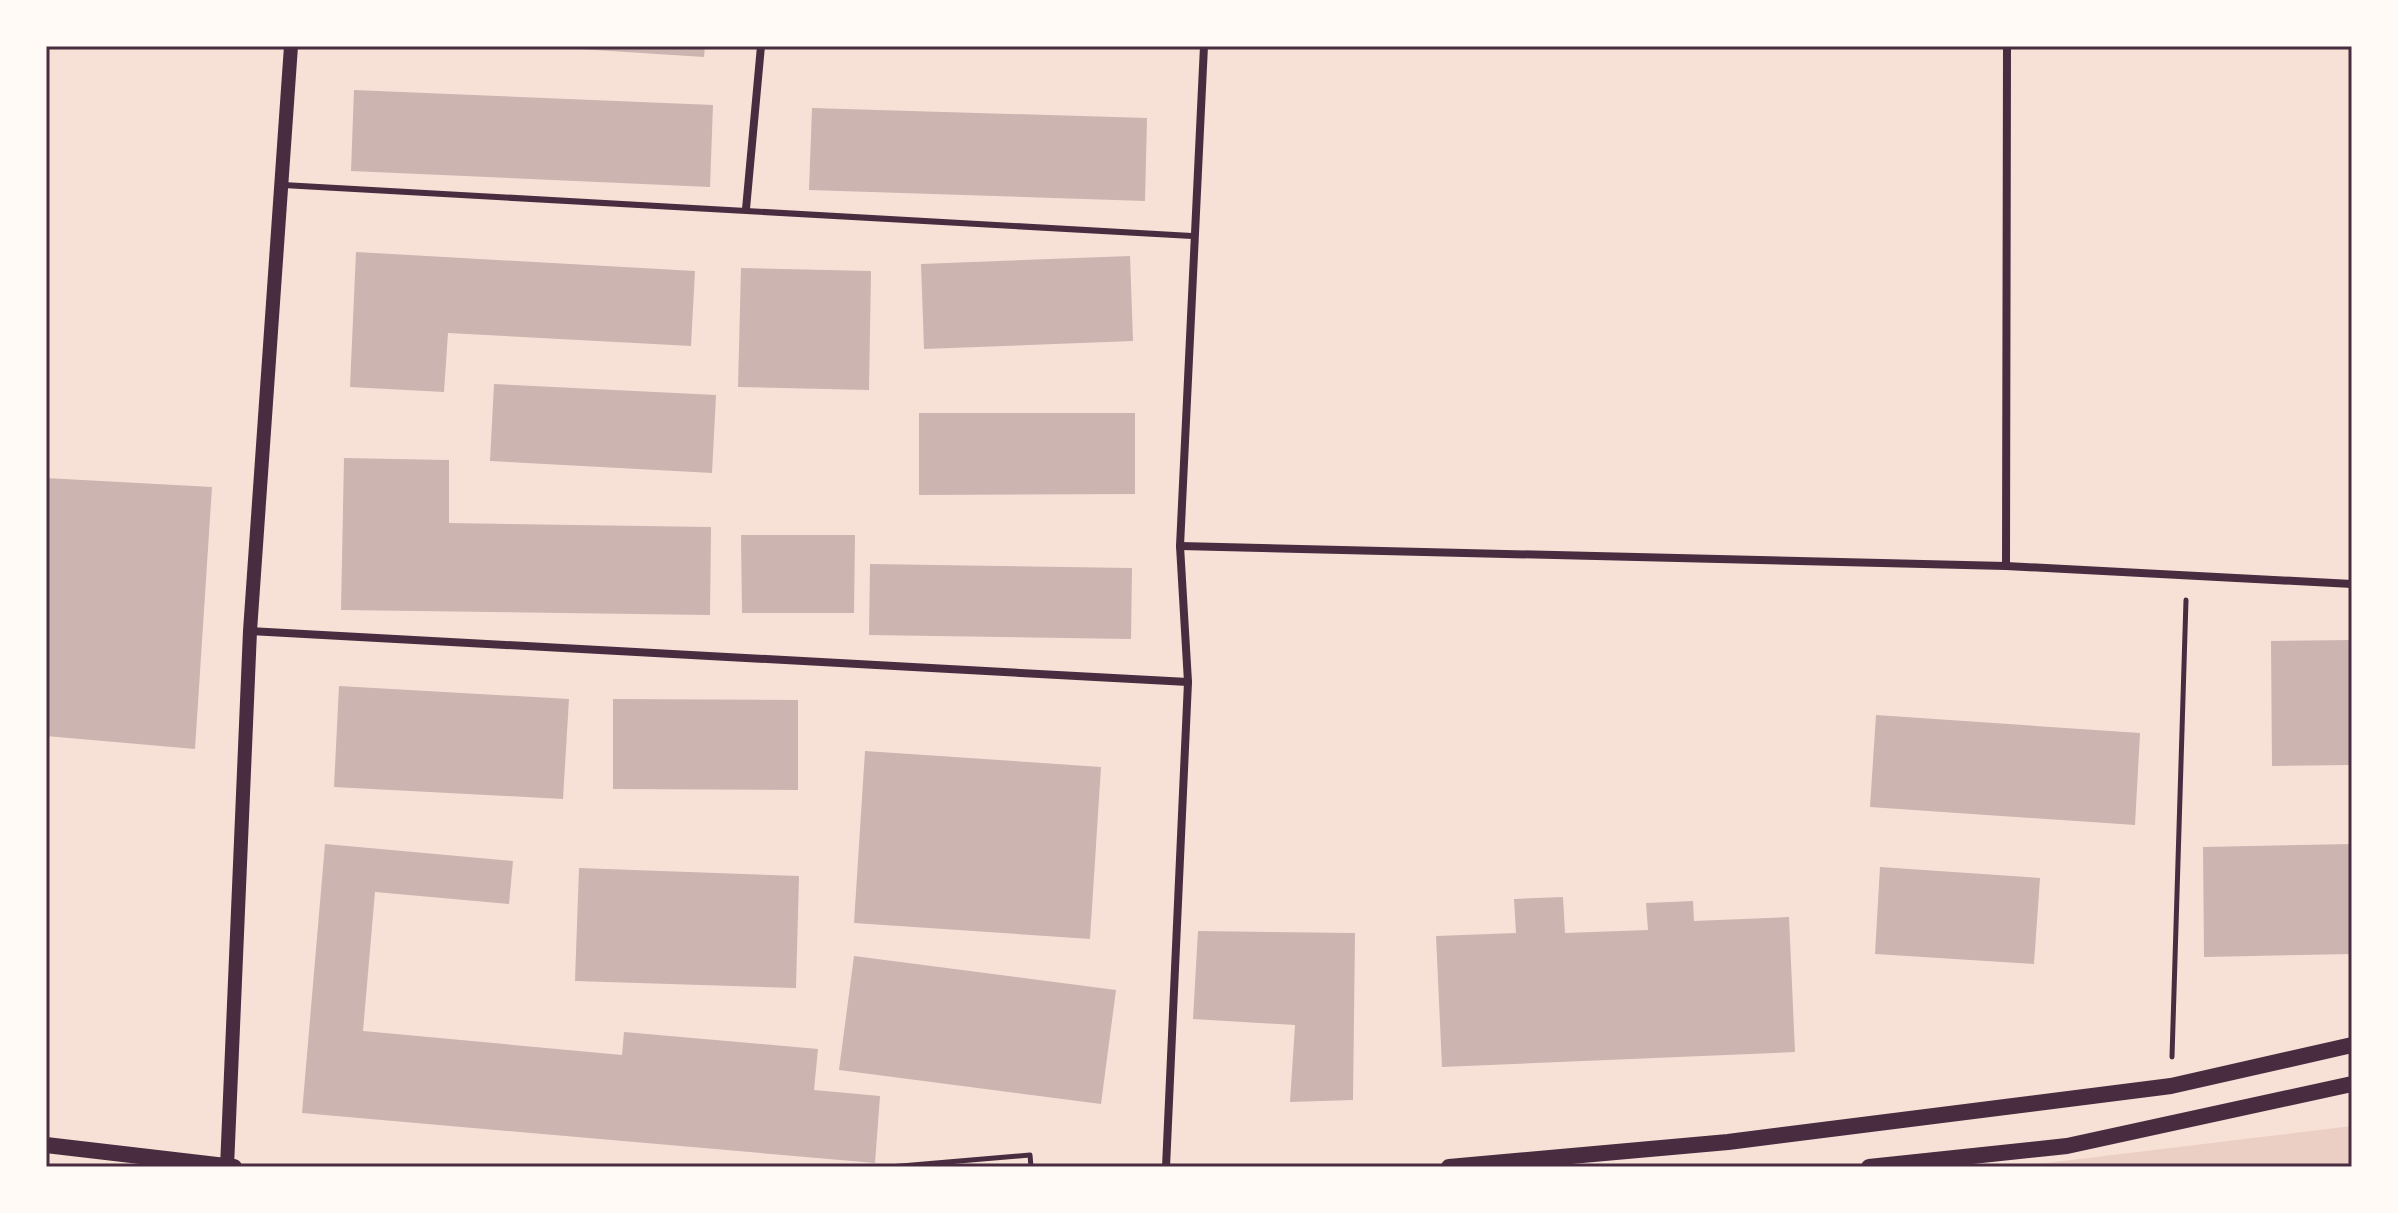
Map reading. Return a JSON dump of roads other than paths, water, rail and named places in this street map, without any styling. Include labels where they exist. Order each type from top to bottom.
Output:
[{"type":"main road","points":[[1449,1167],[1728,1142],[2171,1086],[2352,1045]]},
{"type":"main road","points":[[1869,1167],[2067,1146],[2352,1084]]},
{"type":"main road","points":[[46,1145],[234,1167]]},
{"type":"street","points":[[227,1167],[250,631],[291,46]]},
{"type":"street","points":[[746,209],[761,46]]},
{"type":"street","points":[[1166,1167],[1188,682],[1180,546],[1186,468],[1192,236],[1204,46]]},
{"type":"street","points":[[2006,566],[2007,46]]},
{"type":"street","points":[[1180,546],[2006,566],[2352,584]]},
{"type":"street","points":[[250,631],[1188,682]]},
{"type":"lane","points":[[283,185],[1192,236]]}]
